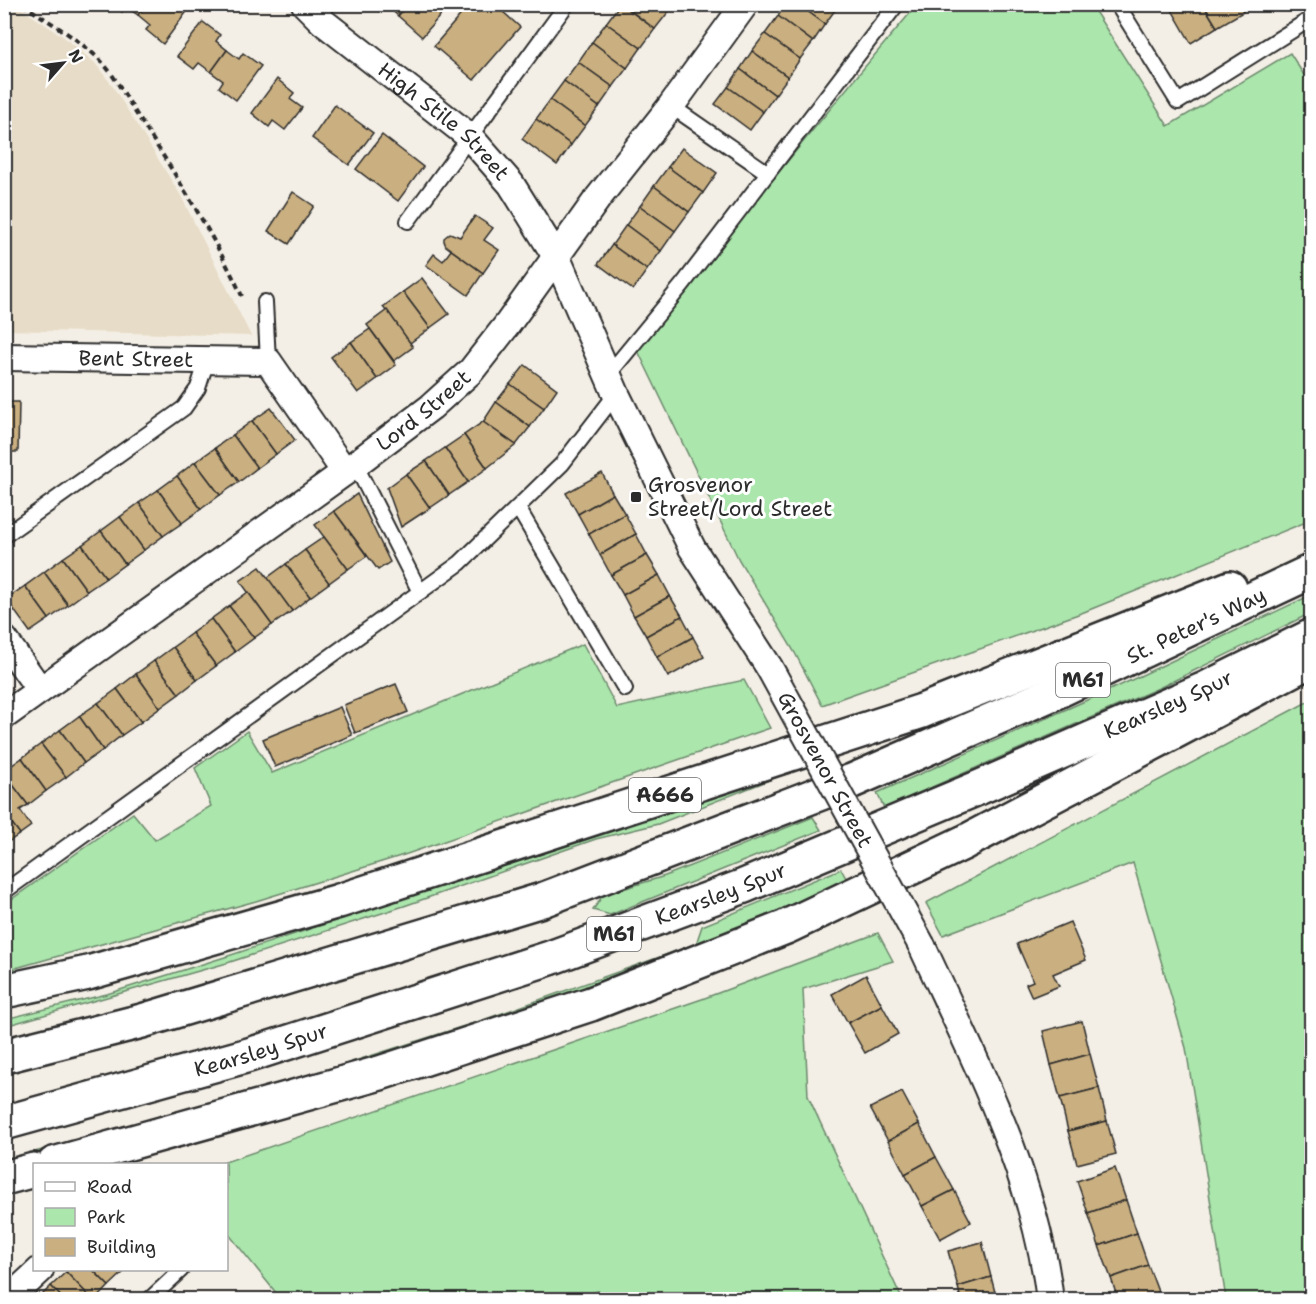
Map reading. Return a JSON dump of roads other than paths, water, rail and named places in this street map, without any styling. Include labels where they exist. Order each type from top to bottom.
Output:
[{"type":"highway","name":"A666","points":[[4,991],[88,973],[339,901],[910,715],[1311,556]]},
{"type":"highway","name":"St. Peter's Way","points":[[4,1056],[142,1021],[542,900],[852,781],[1049,695],[1311,571]]},
{"type":"highway","name":"Kearsley Spur","points":[[4,1123],[249,1055],[363,1020],[550,958],[744,886],[1203,690],[1311,636]]},
{"type":"highway","points":[[58,1163],[380,1073],[591,1004],[775,932],[965,842],[1311,659]]},
{"type":"highway","points":[[4,1178],[33,1170]]},
{"type":"street","name":"High Stile Street","points":[[304,4],[323,22],[469,136],[511,184],[557,258]]},
{"type":"street","name":"Lord Street","points":[[4,716],[350,468],[431,407],[471,371],[507,326],[598,198],[671,106],[745,4]]},
{"type":"street","name":"Grosvenor Street","points":[[557,258],[612,384],[692,548],[769,667],[922,946],[997,1110],[1029,1200],[1050,1299]]},
{"type":"street","name":"Bent Street","points":[[4,357],[268,361]]},
{"type":"street","points":[[268,361],[350,468]]},
{"type":"street","points":[[4,639],[40,690]]},
{"type":"street","points":[[8,1299],[38,1271]]},
{"type":"lane","points":[[408,221],[567,4]]},
{"type":"lane","points":[[4,890],[460,563],[518,508],[562,464],[612,384],[683,285],[897,4]]},
{"type":"lane","points":[[1117,4],[1178,102],[1311,18]]},
{"type":"lane","points":[[671,106],[768,173]]},
{"type":"lane","points":[[265,302],[268,361]]},
{"type":"lane","points":[[4,536],[184,408],[198,388],[207,360]]},
{"type":"lane","points":[[350,468],[420,592]]},
{"type":"lane","points":[[518,508],[625,689]]},
{"type":"lane","points":[[149,1299],[179,1271]]},
{"type":"place","name":"Grosvenor Street/Lord Street","points":[[636,497]]}]
